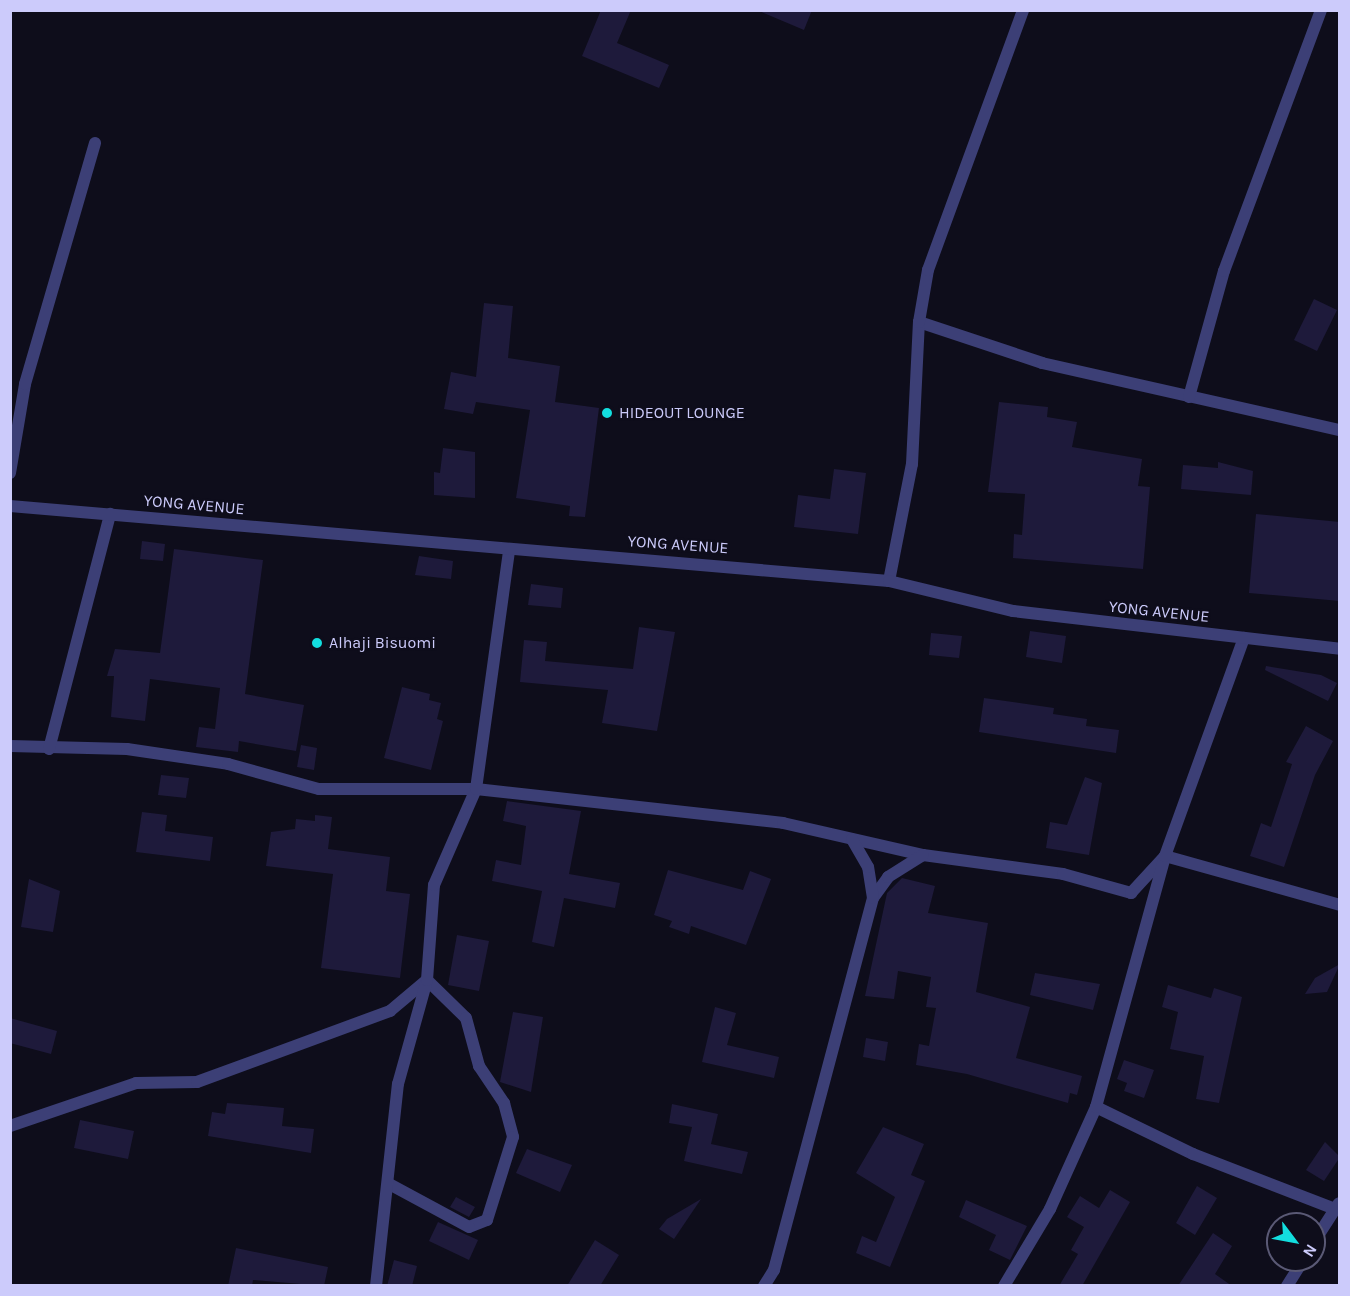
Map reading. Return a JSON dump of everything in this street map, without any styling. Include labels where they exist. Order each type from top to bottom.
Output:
[{"type":"street","points":[[889,581],[912,464],[919,322],[934,247],[1023,10]]},
{"type":"street","points":[[1189,397],[1224,271],[1321,10]]},
{"type":"street","points":[[10,473],[25,384],[95,143]]},
{"type":"street","points":[[919,322],[1042,363],[1340,430]]},
{"type":"street","name":"YONG AVENUE","points":[[10,506],[509,551],[889,581],[1013,611],[1340,649]]},
{"type":"street","points":[[49,748],[110,514]]},
{"type":"street","points":[[376,1286],[391,1185],[398,1084],[427,980],[434,885],[476,789],[509,551]]},
{"type":"street","points":[[1004,1286],[1050,1209],[1096,1107],[1166,856],[1244,638]]},
{"type":"street","points":[[10,746],[127,749],[228,764],[319,789],[476,789],[783,823],[923,855],[1063,874],[1131,893],[1166,856]]},
{"type":"street","points":[[852,839],[868,867],[873,898]]},
{"type":"street","points":[[764,1286],[774,1270],[873,898],[888,877],[923,855]]},
{"type":"street","points":[[1166,856],[1340,905]]},
{"type":"street","points":[[10,1126],[136,1083],[197,1082],[390,1011],[427,980]]},
{"type":"street","points":[[391,1185],[469,1227],[487,1220],[513,1137],[504,1103],[479,1066],[466,1018],[427,980]]},
{"type":"street","points":[[1096,1107],[1193,1154],[1337,1205],[1326,1223]]},
{"type":"street","points":[[1287,1286],[1296,1272]]},
{"type":"building","points":[[601,10],[631,10],[617,43],[669,65],[659,88],[582,56]]},
{"type":"building","points":[[757,10],[812,10],[804,30]]},
{"type":"building","points":[[1314,299],[1337,310],[1317,351],[1294,340]]},
{"type":"building","points":[[484,303],[513,306],[508,358],[560,366],[555,402],[599,408],[585,517],[569,516],[570,506],[516,498],[530,410],[476,402],[473,414],[444,409],[451,372],[476,377]]},
{"type":"building","points":[[999,402],[1048,407],[1047,417],[1077,422],[1072,447],[1142,459],[1138,486],[1150,487],[1143,569],[1013,558],[1014,534],[1022,535],[1025,494],[988,492]]},
{"type":"building","points":[[443,448],[475,452],[475,498],[434,495],[434,472],[440,473]]},
{"type":"building","points":[[1218,462],[1253,471],[1251,495],[1181,489],[1183,465],[1218,468]]},
{"type":"building","points":[[834,469],[866,473],[858,534],[794,527],[798,495],[830,499]]},
{"type":"building","points":[[1256,514],[1340,522],[1340,601],[1249,593]]},
{"type":"building","points":[[142,541],[165,544],[163,561],[140,559]]},
{"type":"building","points":[[174,549],[263,560],[245,694],[304,705],[296,751],[239,741],[238,752],[196,747],[199,727],[215,729],[220,688],[150,679],[145,721],[111,717],[114,676],[107,676],[115,649],[160,653]]},
{"type":"building","points":[[419,556],[453,561],[451,579],[415,575]]},
{"type":"building","points":[[531,584],[563,588],[561,608],[528,605]]},
{"type":"building","points":[[639,627],[675,632],[657,731],[602,723],[608,690],[520,682],[524,640],[547,642],[545,661],[633,669]]},
{"type":"building","points":[[1030,631],[1066,636],[1062,663],[1026,657]]},
{"type":"building","points":[[931,633],[962,636],[959,658],[929,655]]},
{"type":"building","points":[[1266,666],[1321,675],[1337,683],[1328,701],[1265,670]]},
{"type":"building","points":[[402,687],[430,694],[429,700],[441,703],[437,719],[443,721],[431,770],[384,758]]},
{"type":"building","points":[[984,698],[1054,708],[1053,714],[1087,719],[1086,726],[1119,730],[1116,753],[979,732]]},
{"type":"building","points":[[1306,726],[1333,741],[1315,775],[1284,867],[1250,856],[1261,823],[1271,827],[1292,764],[1286,762]]},
{"type":"building","points":[[301,745],[317,748],[314,770],[297,767]]},
{"type":"building","points":[[161,775],[189,778],[186,798],[158,795]]},
{"type":"building","points":[[1085,777],[1102,783],[1089,855],[1046,848],[1050,822],[1067,825]]},
{"type":"building","points":[[507,801],[581,811],[569,874],[620,883],[615,908],[564,898],[554,947],[532,942],[542,891],[492,881],[496,860],[521,865],[526,826],[503,821]]},
{"type":"building","points":[[142,812],[167,815],[165,831],[213,837],[210,861],[136,852]]},
{"type":"building","points":[[315,815],[332,817],[328,849],[390,857],[386,891],[410,894],[400,978],[321,968],[333,874],[266,866],[271,832],[295,829],[296,819],[315,821]]},
{"type":"building","points":[[668,870],[743,890],[750,871],[771,879],[746,945],[691,926],[689,934],[669,927],[672,921],[654,915]]},
{"type":"building","points":[[902,878],[935,886],[928,913],[988,923],[976,992],[1030,1007],[1016,1058],[1082,1076],[1077,1095],[1070,1093],[1068,1103],[967,1074],[916,1065],[919,1044],[929,1046],[936,1008],[926,1007],[931,977],[898,971],[894,999],[865,996],[887,893]]},
{"type":"building","points":[[29,879],[60,891],[53,932],[21,927]]},
{"type":"building","points":[[457,935],[489,941],[479,991],[448,985]]},
{"type":"building","points":[[1340,964],[1327,992],[1305,994],[1315,978]]},
{"type":"building","points":[[1035,973],[1100,984],[1093,1010],[1030,995]]},
{"type":"building","points":[[1168,985],[1211,998],[1214,988],[1242,997],[1219,1103],[1196,1099],[1204,1056],[1170,1049],[1178,1012],[1162,1007]]},
{"type":"building","points":[[715,1007],[736,1013],[727,1045],[779,1057],[774,1078],[702,1062]]},
{"type":"building","points":[[513,1012],[543,1017],[531,1092],[500,1082]]},
{"type":"building","points":[[10,1018],[57,1031],[51,1054],[10,1043]]},
{"type":"building","points":[[866,1038],[888,1042],[885,1061],[863,1057]]},
{"type":"building","points":[[1124,1060],[1154,1070],[1144,1098],[1124,1091],[1127,1083],[1117,1079]]},
{"type":"building","points":[[227,1103],[284,1108],[282,1126],[314,1129],[311,1153],[208,1136],[212,1112],[225,1114]]},
{"type":"building","points":[[672,1104],[718,1114],[711,1144],[748,1152],[742,1174],[684,1161],[692,1127],[669,1123]]},
{"type":"building","points":[[80,1120],[134,1131],[128,1159],[74,1148]]},
{"type":"building","points":[[883,1127],[924,1144],[911,1175],[925,1181],[890,1267],[856,1253],[862,1236],[876,1242],[895,1197],[856,1173]]},
{"type":"building","points":[[1325,1142],[1340,1157],[1324,1181],[1306,1170]]},
{"type":"building","points":[[527,1149],[572,1165],[560,1192],[516,1173]]},
{"type":"building","points":[[1197,1186],[1217,1198],[1195,1235],[1176,1223]]},
{"type":"building","points":[[1110,1190],[1130,1202],[1082,1286],[1059,1286],[1078,1254],[1071,1250],[1084,1227],[1067,1217],[1080,1196],[1099,1208]]},
{"type":"building","points":[[456,1197],[475,1207],[469,1217],[450,1207]]},
{"type":"building","points":[[701,1199],[674,1239],[659,1229],[667,1219]]},
{"type":"building","points":[[966,1200],[1027,1226],[1010,1260],[989,1250],[996,1235],[959,1217]]},
{"type":"building","points":[[438,1222],[478,1240],[469,1260],[429,1241]]},
{"type":"building","points":[[1213,1233],[1232,1246],[1215,1274],[1232,1286],[1178,1286]]},
{"type":"building","points":[[595,1240],[619,1255],[600,1286],[567,1286]]},
{"type":"building","points":[[236,1248],[328,1267],[324,1286],[253,1280],[252,1286],[228,1286]]},
{"type":"building","points":[[394,1260],[417,1266],[412,1286],[387,1286]]},
{"type":"place","name":"HIDEOUT LOUNGE","points":[[607,413]]},
{"type":"place","name":"Alhaji Bisuomi","points":[[317,643]]}]
